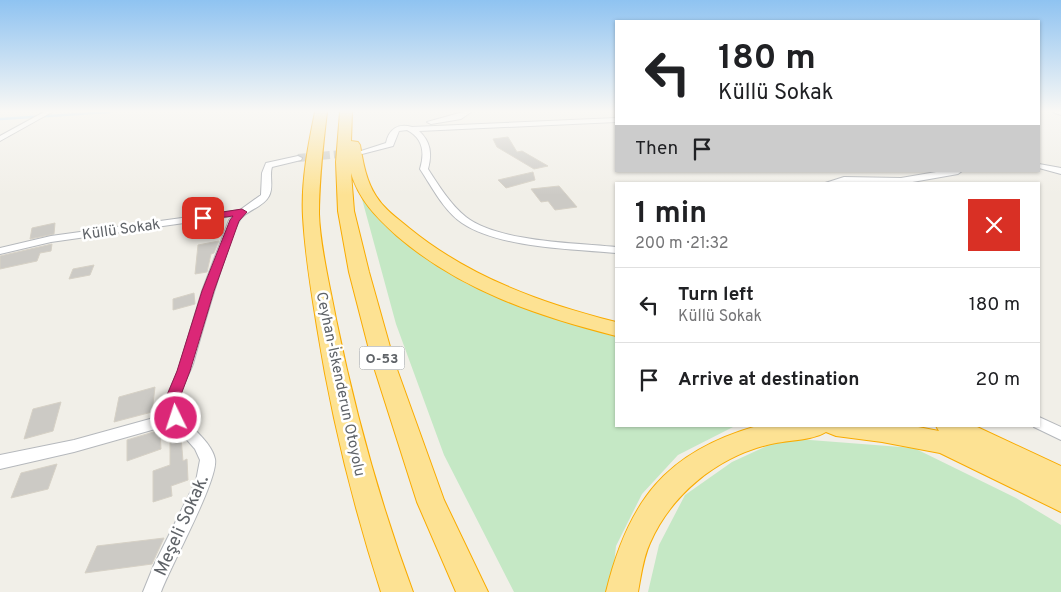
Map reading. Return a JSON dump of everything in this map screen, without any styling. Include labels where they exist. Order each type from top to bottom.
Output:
[{"type":"highway","name":"Ceyhan-İskenderun Otoyolu","points":[[317,140],[313,165],[311,216],[319,281],[336,374],[374,526],[396,592]]},
{"type":"highway","name":"O-53","points":[[344,140],[343,162],[346,211],[359,272],[383,361],[431,502],[472,592]]},
{"type":"highway","points":[[353,140],[355,160],[366,194],[381,212],[407,236],[440,260],[479,282],[526,302],[580,320],[615,329]]},
{"type":"highway","points":[[622,592],[636,539],[661,498],[695,465],[735,442],[780,430],[808,427]]},
{"type":"highway","points":[[845,427],[882,431],[944,443],[1036,485],[1061,499]]},
{"type":"highway","points":[[951,427],[1036,466],[1061,480]]},
{"type":"street","points":[[362,152],[390,144],[390,140]]},
{"type":"street","points":[[424,140],[428,154],[424,169],[445,200],[465,220],[477,227],[513,238],[615,250]]},
{"type":"street","name":"Küllü Sokak","points":[[0,251],[51,239],[242,212],[263,199],[266,194],[265,178],[269,165],[298,158]]},
{"type":"street","points":[[1040,166],[1061,170]]},
{"type":"street","points":[[835,182],[844,180],[901,181],[952,172]]},
{"type":"street","points":[[0,462],[74,446],[176,418],[172,400],[184,371],[208,291],[228,236],[234,220],[242,212]]},
{"type":"street","name":"Meşeli Sokak.","points":[[152,592],[160,571],[204,482],[208,460],[200,445],[176,418]]},
{"type":"street","points":[[1040,424],[1061,434]]},
{"type":"green space","points":[[362,199],[393,233],[467,284],[615,337],[615,427],[733,427],[678,455],[642,494],[616,546],[611,592],[514,592],[444,455],[396,324]]},
{"type":"green space","points":[[784,438],[914,448],[1016,498],[1061,525],[1061,592],[648,592],[659,545],[685,495],[732,462]]},
{"type":"building","points":[[493,140],[510,140],[517,152],[522,151],[548,166],[534,169],[497,147]]},
{"type":"building","points":[[533,172],[535,180],[506,188],[498,180]]},
{"type":"building","points":[[559,186],[577,207],[555,210],[548,201],[541,202],[531,189]]},
{"type":"building","points":[[207,202],[209,212],[191,215],[190,206]]},
{"type":"building","points":[[55,223],[54,234],[30,239],[32,228]]},
{"type":"building","points":[[219,241],[214,253],[211,254],[207,272],[195,274],[198,245]]},
{"type":"building","points":[[52,244],[51,251],[40,253],[37,261],[0,269],[0,256]]},
{"type":"building","points":[[94,265],[90,275],[69,279],[73,269]]},
{"type":"building","points":[[194,293],[195,304],[173,310],[173,299]]},
{"type":"building","points":[[155,387],[152,412],[114,422],[119,397]]},
{"type":"building","points":[[61,402],[53,431],[24,439],[33,409]]},
{"type":"building","points":[[160,430],[161,449],[127,461],[127,440]]},
{"type":"building","points":[[181,437],[183,461],[187,459],[188,480],[171,486],[172,496],[153,502],[153,471],[170,465],[170,441]]},
{"type":"building","points":[[57,464],[48,489],[11,498],[21,473]]},
{"type":"building","points":[[164,538],[152,564],[85,573],[97,546]]},
{"type":"tunnel","points":[[298,158],[351,153]]},
{"type":"route","points":[[176,418],[172,400],[184,371],[208,291],[228,236],[234,220],[242,212],[203,218]]}]
